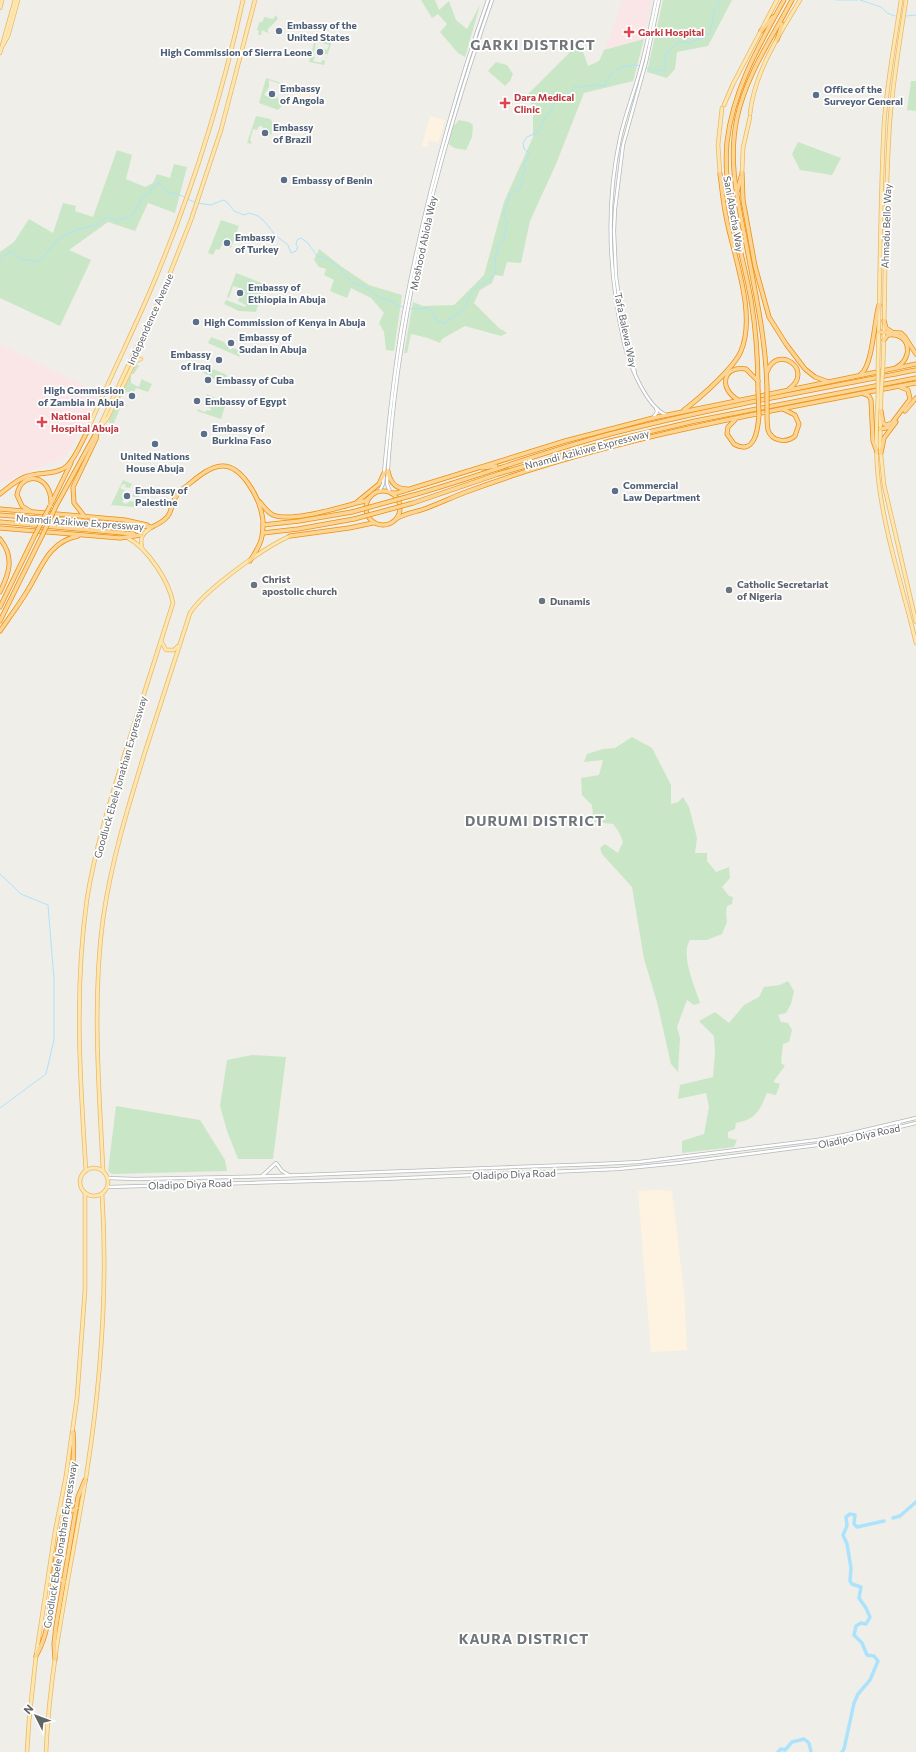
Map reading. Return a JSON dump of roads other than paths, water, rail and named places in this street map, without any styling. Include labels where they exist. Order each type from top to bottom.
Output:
[{"type":"highway","name":"Sani Abacha Way","points":[[736,418],[728,426],[727,434],[734,444],[743,447],[751,444],[754,440],[759,415],[758,364],[751,300],[728,194],[726,166],[727,142],[732,115],[742,81],[784,0]]},
{"type":"highway","name":"Sani Abacha Way","points":[[782,409],[792,413],[797,418],[799,424],[795,436],[786,441],[778,440],[770,434],[767,413],[763,339],[736,195],[733,164],[733,143],[740,107],[755,69],[792,0]]},
{"type":"highway","points":[[761,31],[776,14]]},
{"type":"highway","points":[[777,40],[784,16]]},
{"type":"highway","points":[[736,195],[742,173]]},
{"type":"highway","points":[[742,173],[743,200],[756,266],[770,317],[805,369],[815,377],[830,381]]},
{"type":"highway","points":[[720,174],[728,194]]},
{"type":"highway","points":[[683,411],[707,391],[734,361],[741,350],[745,338],[747,312],[740,273],[726,216],[720,174]]},
{"type":"highway","points":[[745,239],[756,266]]},
{"type":"highway","points":[[739,248],[740,273]]},
{"type":"highway","points":[[854,376],[862,374],[865,368],[874,340],[874,324],[879,305]]},
{"type":"highway","points":[[884,321],[886,328],[893,332]]},
{"type":"highway","points":[[879,332],[893,332],[901,334],[905,337],[916,354]]},
{"type":"highway","points":[[884,340],[888,335],[897,335],[904,339],[907,346],[908,352],[905,361],[892,369]]},
{"type":"highway","points":[[766,375],[770,366],[774,362],[783,359],[790,361],[795,366],[798,378],[796,383],[788,390]]},
{"type":"highway","name":"Nnamdi Azikiwe Expressway","points":[[390,493],[396,494],[565,441],[666,414],[916,364]]},
{"type":"highway","points":[[738,400],[728,393],[725,386],[727,376],[730,373],[738,368],[746,369],[758,381]]},
{"type":"highway","name":"Nnamdi Azikiwe Expressway","points":[[263,525],[272,525],[352,512],[410,496],[533,456],[651,424],[916,370]]},
{"type":"highway","name":"Nnamdi Azikiwe Expressway","points":[[263,533],[298,529],[354,519],[413,503],[560,455],[653,431],[916,378]]},
{"type":"highway","points":[[788,395],[824,382]]},
{"type":"highway","name":"Nnamdi Azikiwe Expressway","points":[[396,520],[401,516],[426,508],[475,488],[580,456],[736,418],[916,383]]},
{"type":"highway","points":[[881,410],[883,423],[889,425],[908,404],[911,397],[909,392],[904,387],[897,387]]},
{"type":"highway","points":[[857,394],[867,395],[871,400],[873,441],[879,452]]},
{"type":"highway","points":[[879,452],[884,438],[916,398]]},
{"type":"highway","points":[[777,405],[805,404]]},
{"type":"highway","points":[[880,429],[888,428],[893,425]]},
{"type":"highway","points":[[0,494],[14,483],[27,476],[56,472],[66,467],[87,432]]},
{"type":"highway","name":"Independence Avenue","points":[[0,607],[87,432]]},
{"type":"highway","points":[[85,517],[74,503],[73,487],[96,439],[97,432]]},
{"type":"highway","name":"Independence Avenue","points":[[0,621],[56,506],[97,432]]},
{"type":"highway","points":[[533,456],[565,441]]},
{"type":"highway","points":[[560,455],[580,456]]},
{"type":"highway","points":[[473,469],[505,465]]},
{"type":"highway","points":[[152,527],[167,518],[170,514],[176,495],[180,491],[206,472],[218,467],[230,467],[240,473],[264,508],[278,517],[295,516],[353,504],[365,501],[370,497],[379,492],[390,493],[398,499],[400,507],[396,520],[388,525],[379,525],[374,523],[369,518],[366,511],[370,497]]},
{"type":"highway","points":[[353,504],[377,486],[386,472],[393,484],[399,488],[408,489]]},
{"type":"highway","points":[[475,488],[498,474]]},
{"type":"highway","points":[[37,513],[24,508],[18,501],[17,492],[23,482],[35,479],[44,482],[50,492],[50,505]]},
{"type":"highway","points":[[250,561],[263,533],[263,516],[258,500]]},
{"type":"highway","name":"Nnamdi Azikiwe Expressway","points":[[0,509],[133,521],[152,527]]},
{"type":"highway","name":"Nnamdi Azikiwe Expressway","points":[[0,515],[152,527]]},
{"type":"highway","points":[[272,525],[295,516]]},
{"type":"highway","name":"Nnamdi Azikiwe Expressway","points":[[0,522],[142,535]]},
{"type":"highway","points":[[290,536],[374,523]]},
{"type":"highway","name":"Nnamdi Azikiwe Expressway","points":[[0,528],[120,538],[142,535]]},
{"type":"highway","points":[[0,631],[24,596],[43,561],[53,548],[71,538],[87,535]]},
{"type":"highway","points":[[120,538],[128,538]]},
{"type":"highway","points":[[0,539],[7,551],[10,565],[8,576],[0,592]]},
{"type":"highway","name":"Goodluck Ebele Jonathan Expressway","points":[[36,1656],[42,1647],[46,1632],[73,1460],[73,1432]]},
{"type":"highway","name":"Goodluck Ebele Jonathan Expressway","points":[[55,1659],[54,1644],[56,1626],[78,1497],[85,1480]]},
{"type":"highway","points":[[66,1508],[72,1511],[77,1508]]},
{"type":"highway","points":[[53,1580],[58,1578],[64,1582]]},
{"type":"main road","points":[[0,8],[2,0]]},
{"type":"main road","points":[[0,53],[15,0]]},
{"type":"main road","points":[[1,48],[8,36],[18,0]]},
{"type":"main road","name":"Independence Avenue","points":[[87,432],[104,390],[152,287],[190,188],[221,90],[243,0]]},
{"type":"main road","name":"Independence Avenue","points":[[97,432],[121,384],[168,280],[202,191],[221,130],[255,0]]},
{"type":"main road","name":"Moshood Abiola Way","points":[[409,301],[424,218],[441,149],[488,0]]},
{"type":"main road","name":"Moshood Abiola Way","points":[[379,492],[383,486],[386,472],[406,313],[446,147],[492,0]]},
{"type":"main road","name":"Tafa Balewa Way","points":[[641,73],[642,61],[656,0]]},
{"type":"main road","name":"Tafa Balewa Way","points":[[655,406],[636,376],[622,314],[616,276],[614,231],[616,185],[622,145],[641,73],[646,62],[659,0]]},
{"type":"main road","name":"Sani Abacha Way","points":[[720,174],[718,145],[723,106],[777,0]]},
{"type":"main road","name":"Sani Abacha Way","points":[[742,173],[743,148],[757,83],[777,40],[800,0]]},
{"type":"main road","name":"Ahmadu Bello Way","points":[[879,452],[879,305],[885,119],[901,1]]},
{"type":"main road","name":"Ahmadu Bello Way","points":[[879,452],[881,410],[879,397],[883,366],[890,124],[894,76],[906,1]]},
{"type":"main road","points":[[99,428],[108,417],[136,361],[141,359]]},
{"type":"main road","points":[[121,384],[128,375]]},
{"type":"main road","points":[[102,395],[98,389],[104,390]]},
{"type":"main road","points":[[655,406],[666,414]]},
{"type":"main road","points":[[654,418],[656,412],[655,406]]},
{"type":"main road","points":[[879,452],[888,504],[916,622]]},
{"type":"main road","points":[[879,452],[877,473],[883,506],[916,643]]},
{"type":"main road","name":"Moshood Abiola Way","points":[[386,472],[387,486],[390,493]]},
{"type":"main road","points":[[142,549],[142,535],[152,527]]},
{"type":"main road","name":"Goodluck Ebele Jonathan Expressway","points":[[102,1170],[97,1016],[99,959],[110,876],[121,832],[190,614],[201,598],[271,546],[290,536]]},
{"type":"main road","points":[[128,538],[142,549]]},
{"type":"main road","name":"Goodluck Ebele Jonathan Expressway","points":[[86,1171],[80,1069],[79,1016],[81,949],[88,899],[105,820],[173,603],[170,590],[166,582],[142,549]]},
{"type":"main road","points":[[161,641],[163,647],[169,650],[174,650],[179,645]]},
{"type":"main road","name":"Oladipo Diya Road","points":[[108,1178],[135,1179],[261,1176],[639,1162],[817,1140],[916,1118]]},
{"type":"main road","name":"Oladipo Diya Road","points":[[108,1187],[618,1169],[679,1163],[833,1143],[916,1124]]},
{"type":"main road","points":[[261,1176],[276,1163],[282,1171],[289,1175]]},
{"type":"main road","points":[[93,1168],[102,1170],[108,1178],[108,1187],[102,1194],[94,1196],[85,1193],[82,1190],[80,1180],[86,1171],[93,1168]]},
{"type":"main road","name":"Goodluck Ebele Jonathan Expressway","points":[[27,1752],[36,1656],[55,1532],[62,1500],[73,1432],[83,1320],[85,1193]]},
{"type":"main road","name":"Goodluck Ebele Jonathan Expressway","points":[[46,1752],[55,1659],[85,1480],[96,1392],[101,1338],[104,1262],[102,1194]]},
{"type":"waterway","points":[[646,68],[656,71],[665,70],[666,53],[679,42],[691,43],[697,39],[702,39],[710,32],[715,9],[721,0]]},
{"type":"waterway","points":[[836,0],[858,0]]},
{"type":"waterway","points":[[860,0],[881,7],[887,13],[895,16]]},
{"type":"waterway","points":[[906,16],[916,15]]},
{"type":"waterway","points":[[408,308],[428,309],[434,314],[436,320],[444,323],[466,306],[469,296],[476,288],[491,278],[496,272],[495,259],[498,245],[504,238],[507,222],[504,210],[508,202],[509,195],[521,188],[522,176],[525,170],[524,164],[529,153],[524,149],[523,143],[527,137],[538,132],[545,117],[551,111],[556,99],[567,95],[574,87],[597,85],[605,86],[608,78],[615,71],[633,65],[641,66]]},
{"type":"waterway","points":[[0,260],[10,251],[21,259],[34,262],[38,261],[57,241],[71,232],[97,225],[101,220],[108,217],[117,221],[128,217],[134,213],[142,198],[150,193],[152,188],[159,182],[167,192],[184,197]]},
{"type":"waterway","points":[[187,199],[195,202]]},
{"type":"waterway","points":[[198,203],[211,205],[223,200],[227,202],[234,211],[244,215],[249,213],[258,216],[265,222],[275,235],[288,245],[291,253],[296,251],[298,247],[296,245],[297,240],[301,238],[308,243],[317,256],[323,257],[333,263],[354,284],[361,285],[379,297],[390,300],[405,308]]},
{"type":"waterway","points":[[0,874],[21,894],[48,905],[54,979],[54,1040],[46,1074],[0,1108]]},
{"type":"waterway","points":[[893,1518],[900,1516],[916,1502]]},
{"type":"waterway","points":[[842,1752],[844,1749],[854,1703],[858,1694],[870,1680],[878,1661],[874,1656],[867,1655],[862,1643],[854,1635],[856,1626],[861,1623],[866,1624],[870,1617],[859,1598],[861,1587],[852,1584],[850,1581],[851,1568],[847,1544],[843,1535],[847,1526],[846,1517],[850,1514],[855,1515],[854,1524],[857,1527],[884,1521]]},
{"type":"waterway","points":[[778,1752],[781,1749],[785,1750],[792,1742],[804,1739],[809,1743],[811,1752]]},
{"type":"place","name":"Embassy of the United States","points":[[279,31]]},
{"type":"place","name":"Garki Hospital","points":[[629,32]]},
{"type":"place","name":"High Commission of Sierra Leone","points":[[320,52]]},
{"type":"place","name":"Embassy of Angola","points":[[272,94]]},
{"type":"place","name":"Office of the Surveyor General","points":[[816,95]]},
{"type":"place","name":"Dara Medical Clinic","points":[[505,103]]},
{"type":"place","name":"Embassy of Brazil","points":[[265,133]]},
{"type":"place","name":"Embassy of Benin","points":[[284,180]]},
{"type":"place","name":"Embassy of Turkey","points":[[227,243]]},
{"type":"place","name":"Embassy of Ethiopia in Abuja","points":[[240,293]]},
{"type":"place","name":"High Commission of Kenya in Abuja","points":[[196,322]]},
{"type":"place","name":"Embassy of Sudan in Abuja","points":[[231,343]]},
{"type":"place","name":"Embassy of Iraq","points":[[219,360]]},
{"type":"place","name":"Embassy of Cuba","points":[[208,380]]},
{"type":"place","name":"High Commission of Zambia in Abuja","points":[[132,396]]},
{"type":"place","name":"Embassy of Egypt","points":[[197,401]]},
{"type":"place","name":"National Hospital Abuja","points":[[42,422]]},
{"type":"place","name":"Embassy of Burkina Faso","points":[[204,434]]},
{"type":"place","name":"United Nations House Abuja","points":[[155,444]]},
{"type":"place","name":"Commercial Law Department","points":[[615,491]]},
{"type":"place","name":"Embassy of Palestine","points":[[127,496]]},
{"type":"place","name":"Christ apostolic church","points":[[254,585]]},
{"type":"place","name":"Catholic Secretariat of Nigeria","points":[[729,590]]},
{"type":"place","name":"Dunamis","points":[[542,601]]},
{"type":"district","name":"GARKI DISTRICT","points":[[533,45]]},
{"type":"district","name":"DURUMI DISTRICT","points":[[535,821]]},
{"type":"district","name":"KAURA DISTRICT","points":[[524,1639]]}]
